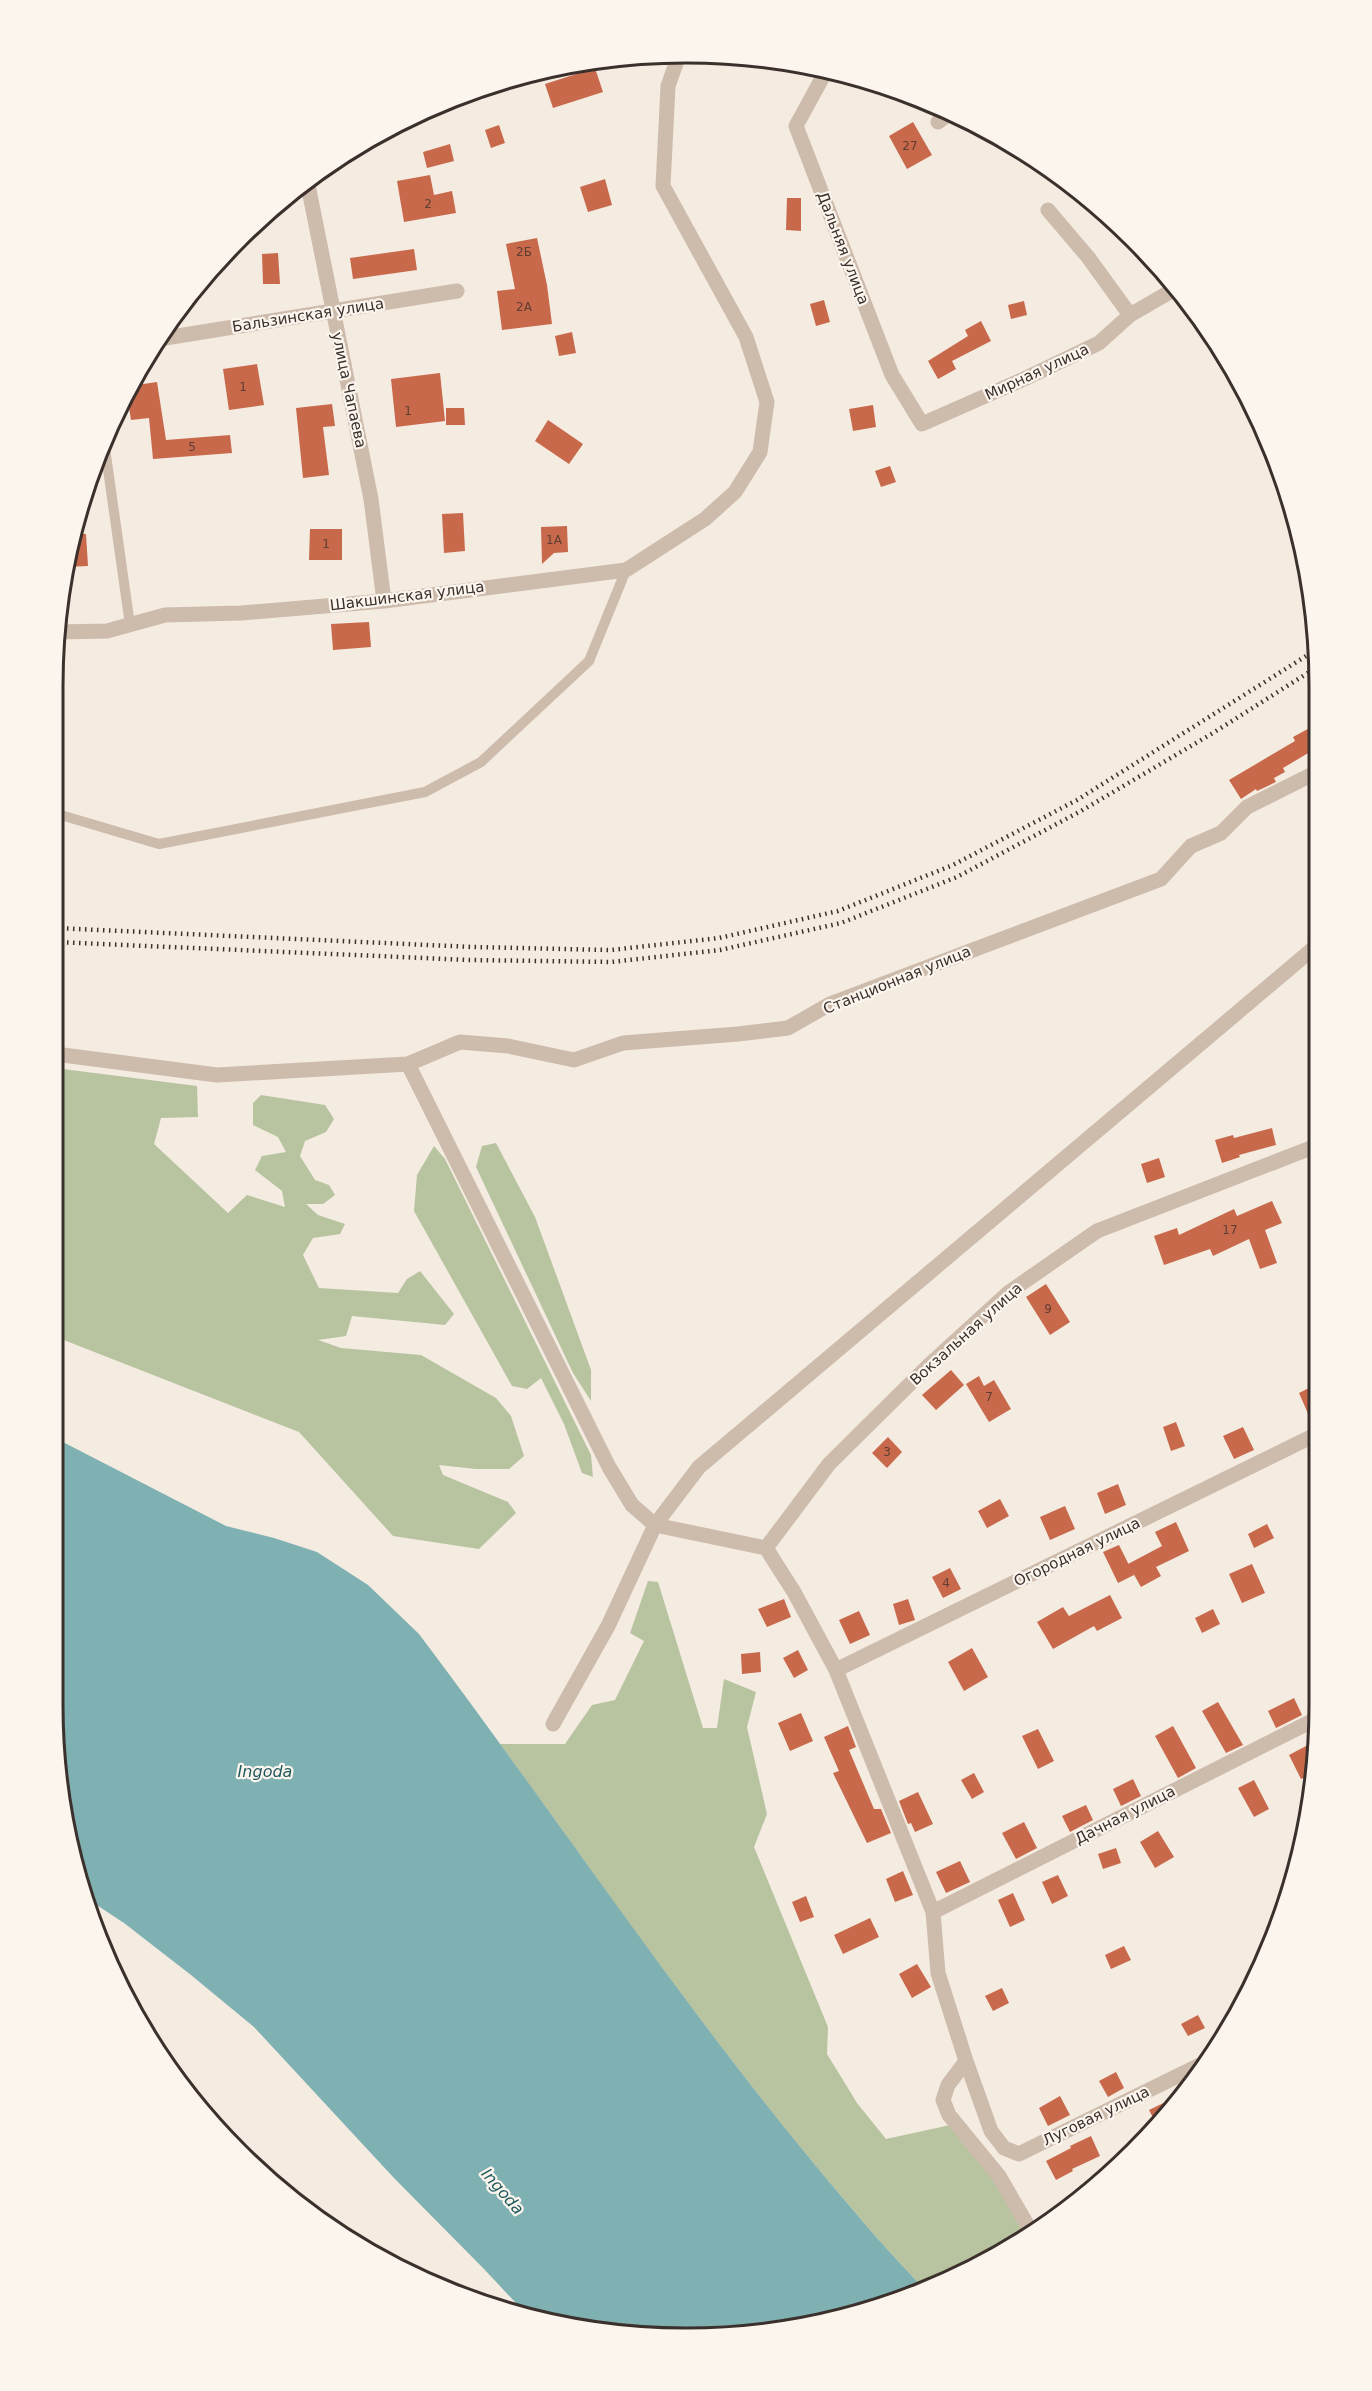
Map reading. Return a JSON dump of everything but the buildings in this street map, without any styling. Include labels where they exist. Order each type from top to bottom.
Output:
[{"type":"street","name":"Шакшинская улица","points":[[65,632],[107,631],[165,615],[241,613],[384,601],[626,570],[705,519],[735,492],[760,452],[767,402],[746,337],[663,186],[669,86],[676,63]]},
{"type":"street","name":"Дальняя улица","points":[[822,78],[796,126],[892,375],[922,424]]},
{"type":"street","name":"улица Чапаева","points":[[309,191],[371,499],[384,601]]},
{"type":"street","points":[[1048,210],[1088,257],[1130,315]]},
{"type":"street","name":"Бальзинская улица","points":[[170,337],[457,291]]},
{"type":"street","name":"Мирная улица","points":[[922,424],[1099,343],[1130,315],[1169,293]]},
{"type":"street","name":"Станционная улица","points":[[63,1055],[217,1075],[408,1064],[460,1042],[508,1046],[574,1060],[623,1043],[788,1028],[830,1004],[1161,879],[1191,846],[1221,833],[1247,807],[1309,776]]},
{"type":"street","points":[[553,1724],[608,1626],[655,1526],[699,1467],[1309,952]]},
{"type":"street","points":[[408,1064],[609,1467],[632,1505],[655,1526],[766,1548],[794,1592],[836,1670],[933,1912],[938,1972],[966,2061],[948,2085],[943,2100],[949,2115],[999,2176],[1028,2226]]},
{"type":"street","name":"Вокзальная улица","points":[[766,1548],[829,1464],[928,1366],[1008,1293],[1097,1231],[1309,1149]]},
{"type":"street","name":"Огородная улица","points":[[836,1670],[1309,1438]]},
{"type":"street","name":"Дачная улица","points":[[933,1912],[1309,1723]]},
{"type":"street","name":"Луговая улица","points":[[966,2061],[991,2131],[1004,2148],[1019,2154],[1190,2070]]},
{"type":"lane","points":[[106,458],[130,625]]},
{"type":"lane","points":[[63,816],[159,844],[425,792],[481,762],[589,662],[626,570]]},
{"type":"green space","points":[[63,1069],[197,1086],[198,1117],[161,1118],[154,1144],[228,1213],[247,1195],[285,1207],[282,1191],[255,1170],[262,1156],[286,1152],[278,1137],[253,1125],[253,1103],[261,1095],[325,1105],[334,1119],[326,1132],[305,1141],[300,1156],[315,1180],[329,1185],[335,1195],[323,1204],[306,1204],[318,1215],[345,1224],[340,1234],[313,1238],[303,1255],[319,1288],[398,1293],[407,1279],[420,1271],[454,1314],[445,1325],[352,1316],[346,1336],[318,1340],[341,1348],[421,1355],[496,1398],[511,1416],[524,1456],[509,1469],[476,1469],[439,1465],[443,1475],[508,1502],[516,1513],[479,1549],[393,1536],[299,1432],[63,1340]]},
{"type":"green space","points":[[496,1143],[535,1217],[591,1370],[591,1401],[573,1373],[476,1167],[482,1146]]},
{"type":"green space","points":[[434,1146],[445,1159],[591,1455],[593,1477],[582,1473],[564,1424],[541,1378],[527,1389],[512,1386],[414,1211],[417,1175]]},
{"type":"green space","points":[[648,1581],[658,1582],[703,1728],[717,1728],[724,1679],[756,1692],[747,1727],[767,1814],[754,1847],[828,2027],[827,2054],[857,2103],[886,2139],[955,2124],[986,2165],[1025,2228],[962,2264],[919,2283],[862,2220],[760,2097],[672,1981],[500,1744],[565,1744],[592,1705],[615,1700],[644,1641],[630,1633]]},
{"type":"water","name":"Ingoda","points":[[63,1442],[226,1526],[317,1552],[368,1585],[419,1634],[631,1926],[739,2070],[795,2141],[919,2283],[847,2307],[808,2316],[727,2327],[645,2327],[605,2323],[518,2305],[394,2178],[254,2027],[124,1923],[96,1904],[84,1866],[68,1786],[63,1705]]},
{"type":"railway","points":[[63,928],[472,947],[611,950],[719,938],[838,911],[953,865],[1077,800],[1308,655]]},
{"type":"railway","points":[[63,942],[470,960],[611,962],[720,950],[841,923],[957,877],[1081,811],[1213,733],[1309,672]]}]
